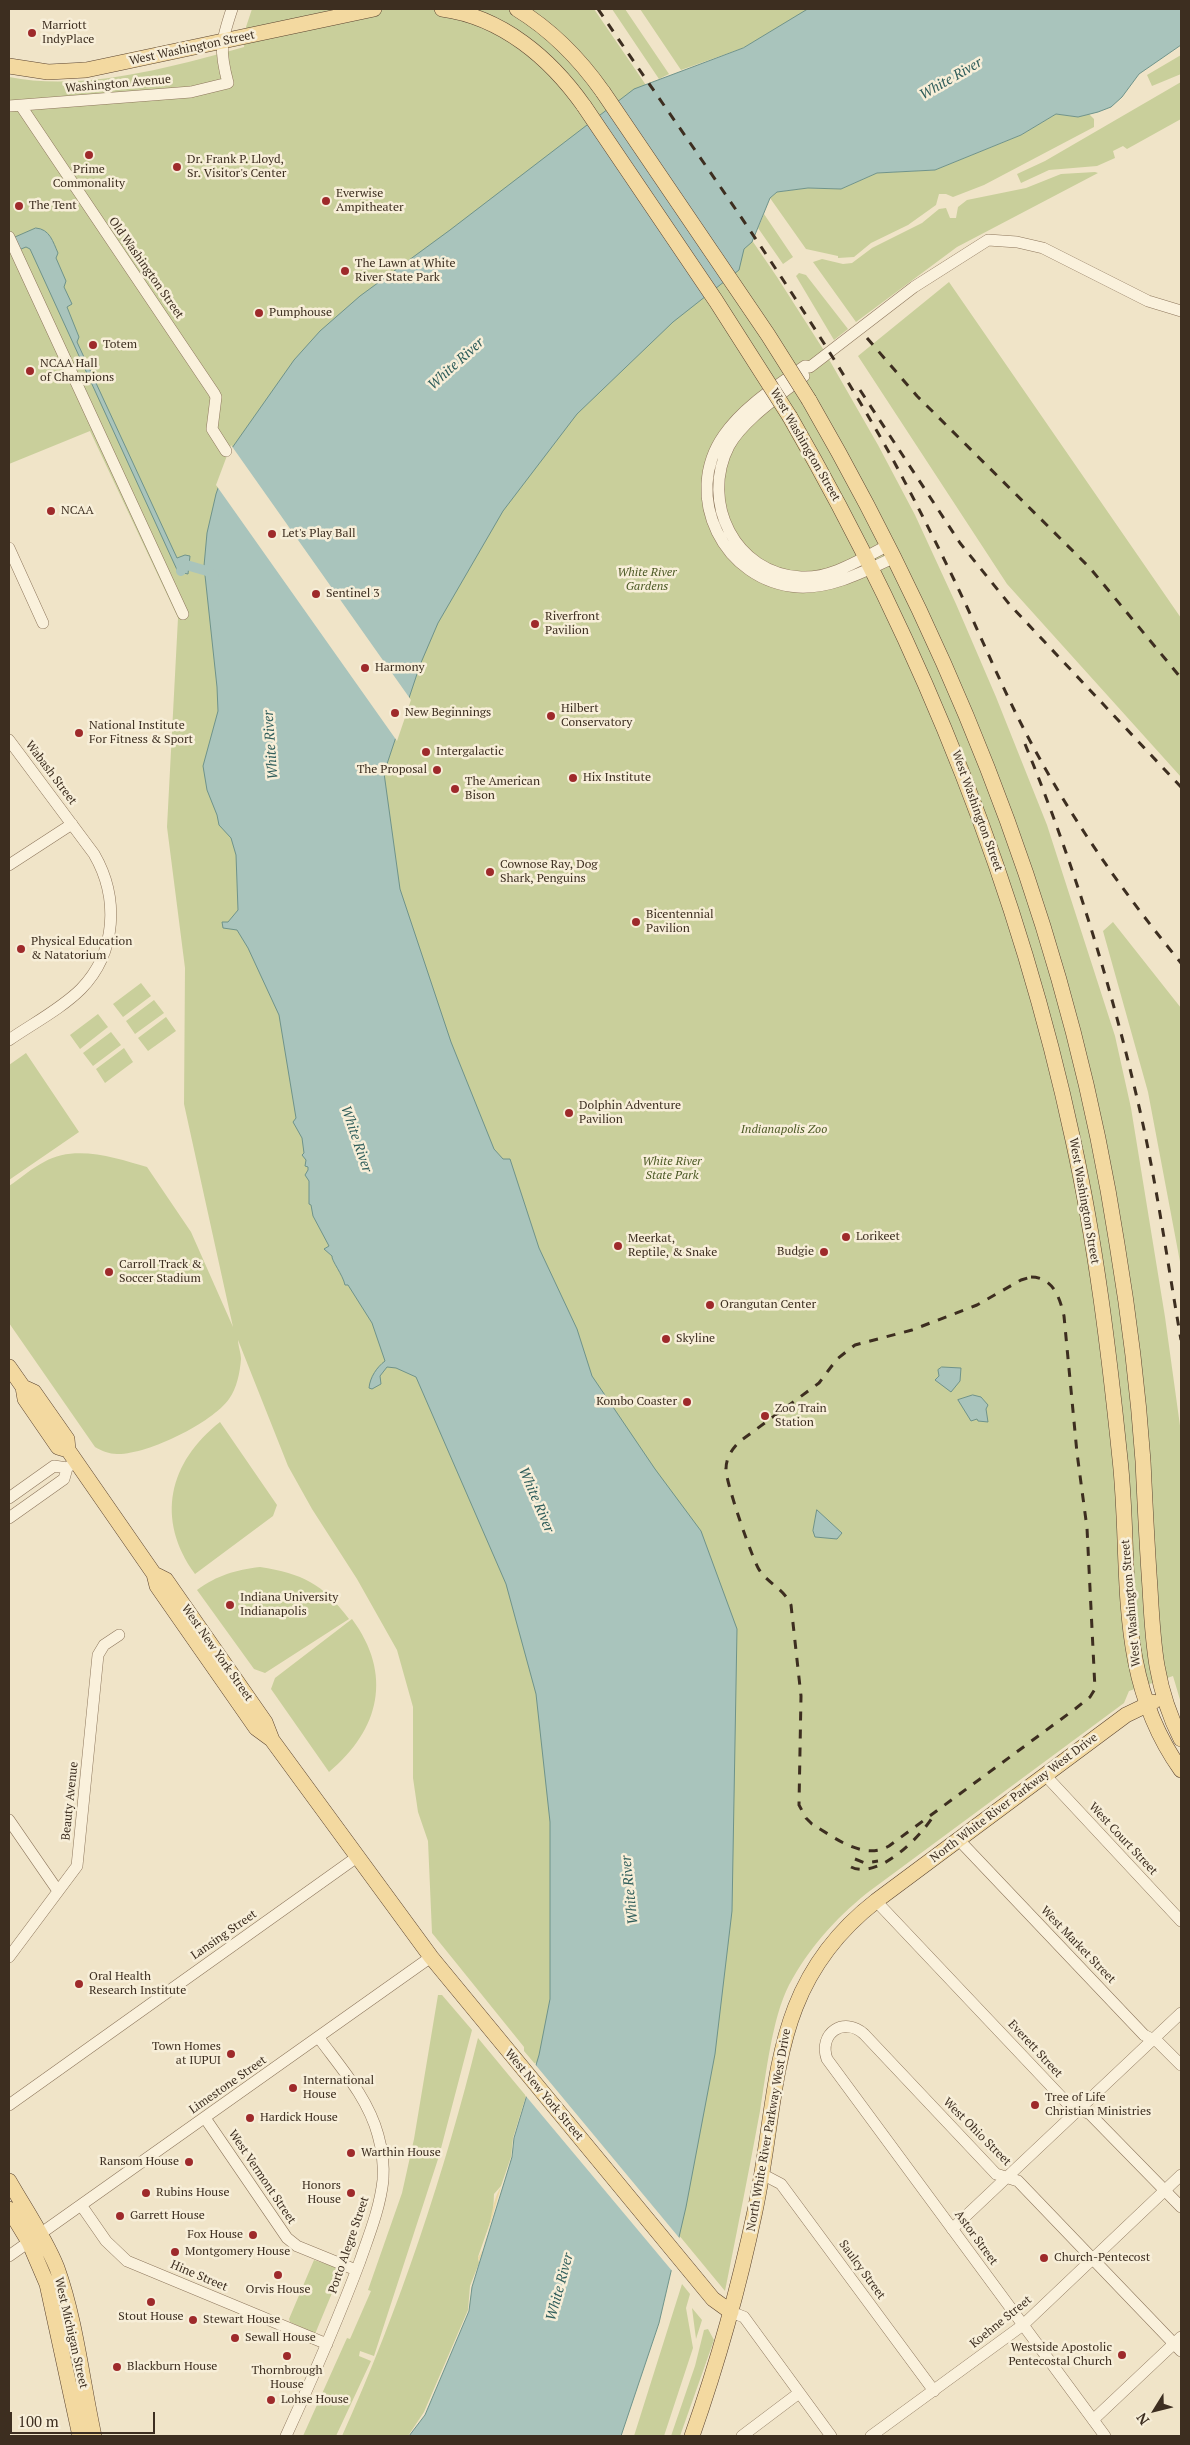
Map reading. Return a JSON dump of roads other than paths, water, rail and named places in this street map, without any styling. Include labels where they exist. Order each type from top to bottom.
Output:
[{"type":"main road","name":"West Washington Street","points":[[9,66],[48,72],[86,70],[374,9]]},
{"type":"main road","name":"West Washington Street","points":[[442,9],[490,24],[523,42],[557,71],[584,106],[716,301],[790,417],[869,562],[931,694],[972,794],[1031,970],[1074,1143],[1097,1273],[1120,1460],[1134,1662],[1146,1706],[1158,1733],[1181,1770]]},
{"type":"main road","name":"West Washington Street","points":[[517,9],[557,37],[588,70],[768,335],[809,400],[892,551],[953,682],[1011,830],[1061,985],[1081,1065],[1117,1240],[1129,1325],[1142,1458],[1153,1648],[1164,1697],[1181,1738]]},
{"type":"main road","name":"West New York Street","points":[[9,1367],[23,1387],[34,1392],[67,1439],[70,1460],[154,1574],[166,1580],[265,1722],[272,1740],[431,1957],[712,2299],[731,2312]]},
{"type":"main road","name":"North White River Parkway West Drive","points":[[692,2436],[731,2312],[762,2174],[785,2035],[797,1998],[815,1966],[833,1940],[876,1901],[1126,1716],[1164,1697]]},
{"type":"main road","name":"West Michigan Street","points":[[9,2181],[34,2238],[52,2301],[80,2436]]},
{"type":"main road","name":"West Michigan Street","points":[[9,2208],[57,2269],[66,2299],[94,2436]]},
{"type":"street","points":[[221,42],[232,9]]},
{"type":"street","name":"Washington Avenue","points":[[9,106],[191,92],[228,83],[221,57],[221,42]]},
{"type":"street","name":"Old Washington Street","points":[[21,106],[214,393],[216,397],[212,429],[226,451]]},
{"type":"street","points":[[9,237],[184,614]]},
{"type":"street","points":[[892,551],[869,562],[821,575],[802,577],[784,574],[753,560],[736,543],[723,522],[718,480],[722,462],[730,444],[752,420],[809,372],[810,366],[934,273],[988,240],[1017,242],[1043,248],[1148,302],[1181,311]]},
{"type":"street","points":[[9,548],[43,624]]},
{"type":"street","name":"Wabash Street","points":[[9,740],[72,824],[103,871],[110,897],[112,927],[100,962],[81,988],[9,1040]]},
{"type":"street","points":[[9,865],[72,824]]},
{"type":"street","points":[[9,1498],[54,1466],[70,1460]]},
{"type":"street","points":[[9,1518],[64,1479],[70,1460]]},
{"type":"street","name":"Beauty Avenue","points":[[9,1957],[77,1866],[98,1655],[104,1645],[119,1635]]},
{"type":"street","name":"West Court Street","points":[[1045,1775],[1181,1921]]},
{"type":"street","points":[[9,1820],[58,1891]]},
{"type":"street","name":"West Market Street","points":[[958,1840],[1144,2035],[1162,2045],[1181,2065]]},
{"type":"street","name":"Lansing Street","points":[[9,2105],[357,1857]]},
{"type":"street","name":"Everett Street","points":[[876,1901],[1068,2104],[1090,2114],[1181,2207]]},
{"type":"street","name":"Limestone Street","points":[[9,2256],[431,1957]]},
{"type":"street","points":[[952,2229],[1181,2013]]},
{"type":"street","name":"West Ohio Street","points":[[826,2056],[825,2042],[832,2031],[845,2026],[859,2030],[996,2174],[1018,2181],[1092,2259],[1179,2344]]},
{"type":"street","name":"Porto Alegre Street","points":[[286,2436],[327,2344],[356,2270],[380,2198],[382,2180],[382,2150],[376,2127],[367,2107],[319,2038]]},
{"type":"street","name":"Astor Street","points":[[826,2056],[1105,2436]]},
{"type":"street","name":"West Vermont Street","points":[[206,2118],[288,2238],[297,2246],[356,2270]]},
{"type":"street","name":"Saulcy Street","points":[[762,2174],[781,2184],[934,2391]]},
{"type":"street","name":"Koehne Street","points":[[871,2436],[1023,2325],[1181,2175]]},
{"type":"street","name":"Hine Street","points":[[81,2205],[106,2241],[127,2261],[327,2344]]},
{"type":"street","name":"West New York Street","points":[[731,2312],[744,2317],[831,2436]]},
{"type":"street","points":[[1093,2420],[1179,2344]]},
{"type":"street","points":[[742,2436],[799,2394]]},
{"type":"water","name":"White River","points":[[808,9],[1181,9],[1181,45],[1139,74],[1122,97],[1111,107],[1098,112],[1078,117],[1056,114],[1021,135],[935,170],[877,173],[841,189],[808,188],[777,192],[770,198],[752,242],[744,249],[739,270],[673,322],[577,414],[503,511],[438,623],[420,665],[384,773],[400,889],[451,1042],[494,1149],[503,1159],[510,1159],[539,1248],[577,1329],[592,1376],[655,1469],[701,1531],[737,1629],[732,1911],[715,2054],[686,2207],[659,2323],[621,2436],[409,2436],[425,2415],[469,2311],[472,2287],[512,2157],[514,2138],[539,2055],[550,1999],[550,1822],[536,1694],[506,1584],[416,1377],[396,1368],[387,1367],[380,1376],[381,1384],[372,1389],[369,1388],[374,1373],[385,1361],[372,1323],[348,1285],[345,1285],[332,1256],[324,1249],[329,1246],[313,1216],[311,1205],[309,1204],[309,1181],[305,1175],[308,1167],[305,1166],[306,1160],[302,1155],[304,1153],[302,1138],[293,1122],[296,1118],[279,1015],[248,948],[237,930],[223,928],[222,922],[228,922],[238,910],[236,855],[231,838],[219,825],[207,790],[203,766],[218,711],[204,566],[207,533],[216,494],[232,448],[294,360],[320,331],[360,296],[450,230],[634,89],[743,48]]},
{"type":"water","points":[[36,228],[48,233],[58,253],[56,258],[66,281],[64,287],[72,304],[67,307],[79,337],[77,342],[177,558],[185,555],[190,556],[188,574],[178,572],[30,249],[26,247],[9,254],[9,240]]},
{"type":"water","points":[[942,1367],[961,1368],[960,1381],[951,1392],[935,1380],[939,1376],[938,1370]]},
{"type":"water","points":[[973,1395],[981,1397],[988,1405],[986,1409],[988,1422],[978,1421],[977,1419],[971,1421],[958,1400]]},
{"type":"water","points":[[817,1510],[842,1533],[837,1539],[815,1537],[813,1531]]},
{"type":"waterway","points":[[181,571],[183,564],[207,571],[214,576]]},
{"type":"railway","points":[[598,9],[786,285],[858,398],[921,512],[1016,715],[1067,806],[1103,860],[1181,963]]},
{"type":"railway","points":[[867,338],[917,396],[1090,568],[1181,678]]},
{"type":"railway","points":[[860,390],[960,543],[1010,605],[1181,787]]},
{"type":"railway","points":[[1025,744],[1074,875],[1102,964],[1126,1053],[1150,1158],[1181,1340]]},
{"type":"railway","points":[[1031,1277],[1039,1278],[1050,1285],[1058,1296],[1064,1316],[1077,1453],[1087,1528],[1095,1689],[1090,1697],[1075,1709],[889,1846],[869,1851],[849,1846],[812,1824],[806,1818],[799,1805],[801,1696],[791,1605],[788,1599],[764,1576],[756,1564],[734,1504],[726,1469],[728,1457],[739,1442],[819,1383],[837,1359],[855,1345],[912,1330],[977,1305],[1021,1280],[1031,1277]]},
{"type":"railway","points":[[851,1867],[873,1868],[897,1855],[918,1836],[932,1818]]},
{"type":"railway","points":[[855,1859],[865,1863],[878,1861]]},
{"type":"place","name":"Marriott IndyPlace","points":[[32,33]]},
{"type":"place","name":"Prime Commonality","points":[[89,155]]},
{"type":"place","name":"Dr. Frank P. Lloyd, Sr. Visitor's Center","points":[[177,167]]},
{"type":"place","name":"Everwise Ampitheater","points":[[326,201]]},
{"type":"place","name":"The Tent","points":[[19,206]]},
{"type":"place","name":"The Lawn at White River State Park","points":[[345,271]]},
{"type":"place","name":"Pumphouse","points":[[259,313]]},
{"type":"place","name":"Totem","points":[[93,345]]},
{"type":"place","name":"NCAA Hall of Champions","points":[[30,371]]},
{"type":"place","name":"NCAA","points":[[51,511]]},
{"type":"place","name":"Let's Play Ball","points":[[272,534]]},
{"type":"place","name":"Sentinel 3","points":[[316,594]]},
{"type":"place","name":"Riverfront Pavilion","points":[[535,624]]},
{"type":"place","name":"Harmony","points":[[365,668]]},
{"type":"place","name":"New Beginnings","points":[[395,713]]},
{"type":"place","name":"Hilbert Conservatory","points":[[551,716]]},
{"type":"place","name":"National Institute For Fitness & Sport","points":[[79,733]]},
{"type":"place","name":"Intergalactic","points":[[426,752]]},
{"type":"place","name":"The Proposal","points":[[437,770]]},
{"type":"place","name":"Hix Institute","points":[[573,778]]},
{"type":"place","name":"The American Bison","points":[[455,789]]},
{"type":"place","name":"Cownose Ray, Dog Shark, Penguins","points":[[490,872]]},
{"type":"place","name":"Bicentennial Pavilion","points":[[636,922]]},
{"type":"place","name":"Physical Education & Natatorium","points":[[21,949]]},
{"type":"place","name":"Dolphin Adventure Pavilion","points":[[569,1113]]},
{"type":"place","name":"Lorikeet","points":[[846,1237]]},
{"type":"place","name":"Meerkat, Reptile, & Snake","points":[[618,1246]]},
{"type":"place","name":"Budgie","points":[[824,1252]]},
{"type":"place","name":"Carroll Track & Soccer Stadium","points":[[109,1272]]},
{"type":"place","name":"Orangutan Center","points":[[710,1305]]},
{"type":"place","name":"Skyline","points":[[666,1339]]},
{"type":"place","name":"Kombo Coaster","points":[[687,1402]]},
{"type":"place","name":"Zoo Train Station","points":[[765,1416]]},
{"type":"place","name":"Indiana University Indianapolis","points":[[230,1605]]},
{"type":"place","name":"Oral Health Research Institute","points":[[79,1984]]},
{"type":"place","name":"Town Homes at IUPUI","points":[[231,2054]]},
{"type":"place","name":"International House","points":[[293,2088]]},
{"type":"place","name":"Tree of Life Christian Ministries","points":[[1035,2105]]},
{"type":"place","name":"Hardick House","points":[[250,2118]]},
{"type":"place","name":"Warthin House","points":[[351,2153]]},
{"type":"place","name":"Ransom House","points":[[189,2162]]},
{"type":"place","name":"Rubins House","points":[[146,2193]]},
{"type":"place","name":"Honors House","points":[[351,2193]]},
{"type":"place","name":"Garrett House","points":[[120,2216]]},
{"type":"place","name":"Fox House","points":[[253,2235]]},
{"type":"place","name":"Montgomery House","points":[[175,2252]]},
{"type":"place","name":"Church-Pentecost","points":[[1044,2258]]},
{"type":"place","name":"Orvis House","points":[[278,2275]]},
{"type":"place","name":"Stout House","points":[[151,2302]]},
{"type":"place","name":"Stewart House","points":[[193,2320]]},
{"type":"place","name":"Sewall House","points":[[235,2338]]},
{"type":"place","name":"Westside Apostolic Pentecostal Church","points":[[1122,2355]]},
{"type":"place","name":"Thornbrough House","points":[[287,2356]]},
{"type":"place","name":"Blackburn House","points":[[117,2367]]},
{"type":"place","name":"Lohse House","points":[[271,2400]]},
{"type":"park label","name":"White River Gardens","points":[[647,580]]},
{"type":"park label","name":"Indianapolis Zoo","points":[[784,1130]]},
{"type":"park label","name":"White River State Park","points":[[672,1169]]}]
